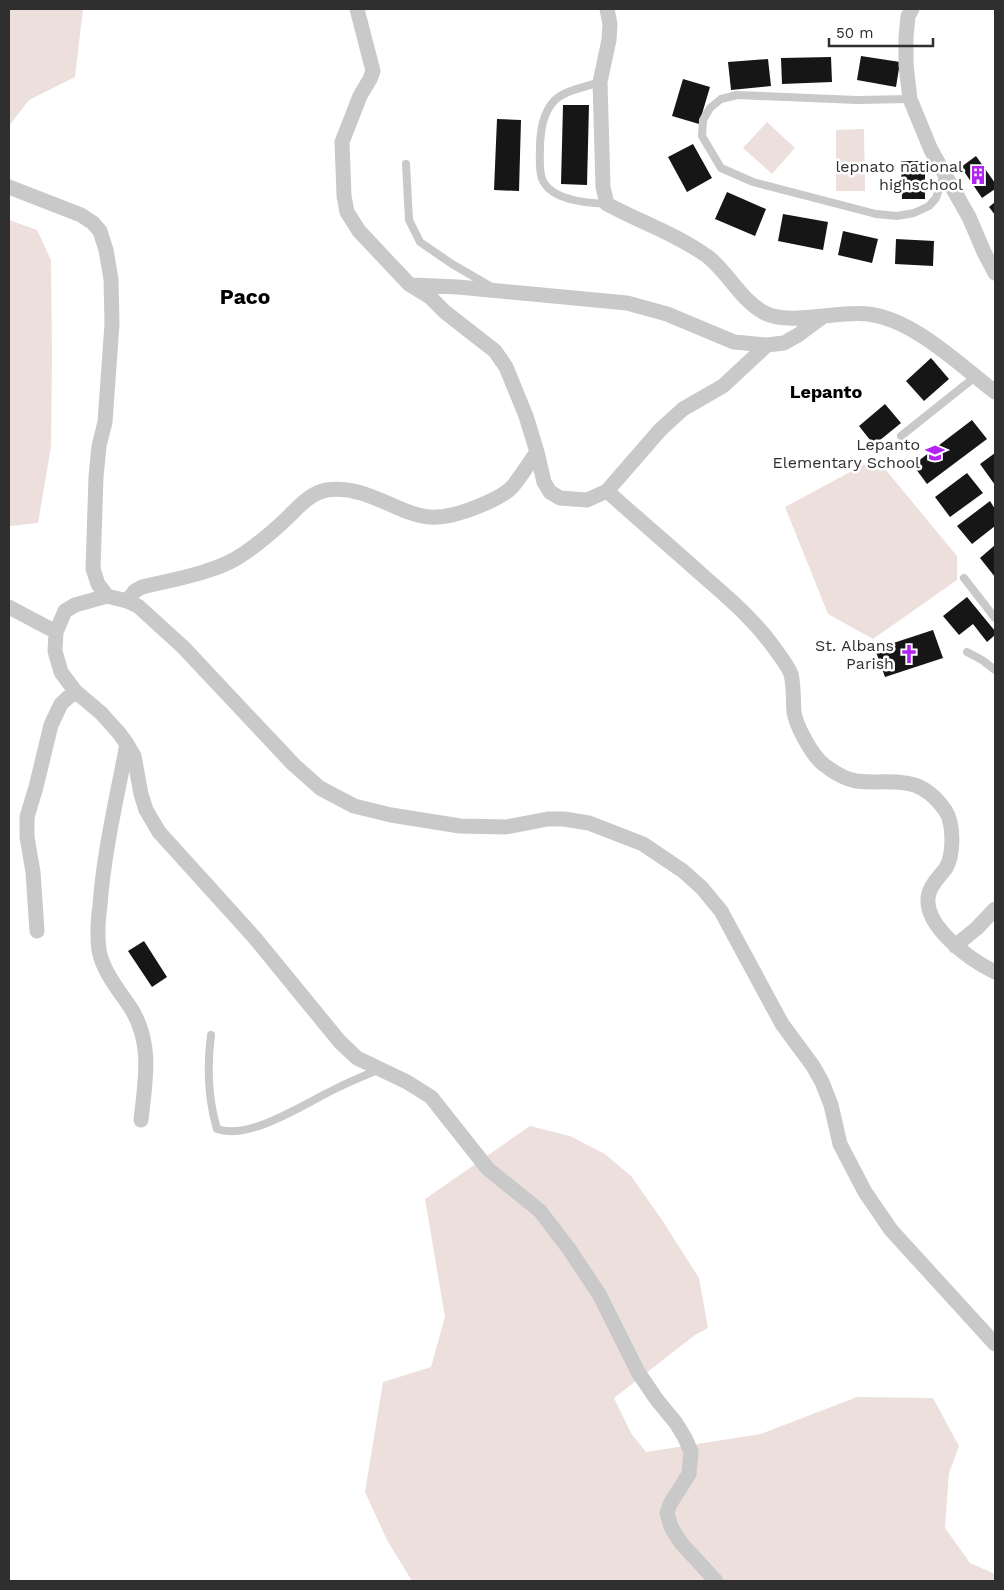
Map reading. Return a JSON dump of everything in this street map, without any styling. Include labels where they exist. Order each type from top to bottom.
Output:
[{"type":"street","points":[[357,9],[373,71],[360,96],[342,142],[344,196],[347,212],[359,231],[409,284],[430,297],[445,312],[495,351],[506,367],[526,416],[544,482],[550,492],[560,498],[587,500],[607,491],[660,430],[683,409],[722,386],[742,370],[766,345]]},
{"type":"street","points":[[607,9],[610,24],[609,40],[600,82],[603,187],[607,204],[662,230],[709,258],[750,302],[763,312],[780,318],[868,314],[892,320],[921,334],[995,392]]},
{"type":"street","points":[[908,11],[906,65],[910,99],[931,150],[969,217],[995,273]]},
{"type":"street","points":[[9,187],[81,214],[100,231],[106,250],[111,279],[112,324],[105,422],[99,446],[96,477],[93,569],[98,584],[107,596]]},
{"type":"street","points":[[409,284],[628,303],[667,314],[734,342],[766,345],[784,343],[824,316]]},
{"type":"street","points":[[127,601],[135,591],[142,587],[218,567],[237,558],[283,522],[312,496],[327,490],[347,490],[371,495],[419,515],[434,518],[445,517],[496,499],[512,487],[537,452]]},
{"type":"street","points":[[607,491],[752,619],[774,648],[790,674],[794,714],[803,735],[822,763],[840,777],[856,781],[890,781],[924,788],[946,811],[950,825],[952,854],[947,866],[929,892],[928,901],[931,914],[940,929],[955,946],[995,972]]},
{"type":"street","points":[[716,1581],[681,1543],[667,1513],[670,1504],[689,1474],[691,1452],[685,1438],[676,1423],[656,1400],[638,1372],[594,1287],[569,1249],[540,1211],[488,1169],[431,1097],[408,1082],[357,1058],[340,1042],[254,937],[159,832],[146,810],[134,756],[127,744],[119,732],[101,713],[75,691],[61,672],[55,651],[56,632],[65,611],[75,605],[107,596],[138,606],[183,647],[294,765],[320,788],[354,806],[391,816],[460,826],[506,827],[548,819],[589,822],[643,844],[682,872],[702,888],[721,910],[782,1024],[813,1066],[831,1105],[840,1144],[852,1171],[880,1216],[995,1344]]},
{"type":"street","points":[[9,607],[56,632]]},
{"type":"street","points":[[37,931],[33,872],[27,837],[27,817],[51,726],[61,704],[75,691]]},
{"type":"street","points":[[127,744],[102,882],[98,923],[99,949],[103,966],[133,1011],[144,1035],[146,1062],[141,1120]]},
{"type":"street","points":[[955,946],[977,928],[995,909]]},
{"type":"lane","points":[[600,82],[566,93],[554,101],[545,115],[541,127],[539,160],[541,177],[548,187],[558,195],[575,201],[607,204]]},
{"type":"lane","points":[[910,99],[857,100],[737,95],[721,99],[710,108],[703,120],[702,136],[720,168],[753,182],[876,214],[897,216],[914,213],[929,206],[936,198],[944,174]]},
{"type":"lane","points":[[406,164],[409,220],[420,242],[452,264],[500,292]]},
{"type":"lane","points":[[901,436],[975,377]]},
{"type":"lane","points":[[964,578],[995,618]]},
{"type":"lane","points":[[966,652],[982,660],[995,670]]},
{"type":"lane","points":[[211,1035],[208,1061],[212,1113],[216,1129],[225,1132],[236,1132],[266,1124],[338,1087],[380,1069]]},
{"type":"shaded area","points":[[9,9],[83,9],[75,77],[29,100],[9,126]]},
{"type":"shaded area","points":[[767,122],[795,148],[772,174],[743,148]]},
{"type":"shaded area","points":[[864,129],[865,191],[836,191],[836,130]]},
{"type":"shaded area","points":[[9,220],[37,230],[51,260],[52,356],[51,447],[38,523],[11,526],[9,524]]},
{"type":"shaded area","points":[[876,458],[957,556],[957,580],[873,639],[828,614],[785,507]]},
{"type":"shaded area","points":[[530,1126],[570,1136],[605,1154],[631,1176],[699,1278],[708,1328],[695,1335],[614,1398],[631,1433],[646,1452],[761,1434],[857,1397],[933,1398],[959,1446],[949,1473],[945,1528],[970,1563],[995,1574],[995,1581],[412,1581],[387,1540],[365,1492],[383,1382],[431,1367],[445,1317],[425,1199]]},
{"type":"building","points":[[861,56],[900,62],[896,87],[857,80]]},
{"type":"building","points":[[831,57],[832,82],[782,84],[781,58]]},
{"type":"building","points":[[768,59],[771,86],[731,90],[728,62]]},
{"type":"building","points":[[683,79],[710,87],[699,124],[672,116]]},
{"type":"building","points":[[563,105],[589,105],[587,185],[561,184]]},
{"type":"building","points":[[497,119],[521,120],[519,191],[494,190]]},
{"type":"building","points":[[693,144],[712,178],[687,192],[668,157]]},
{"type":"building","name":"lepnato national highschool","points":[[976,156],[995,183],[995,189],[982,198],[961,167]]},
{"type":"building","points":[[901,161],[925,161],[925,199],[902,199]]},
{"type":"building","points":[[727,192],[766,209],[755,236],[715,219]]},
{"type":"building","points":[[995,202],[995,215],[989,207]]},
{"type":"building","points":[[783,214],[828,222],[823,250],[778,241]]},
{"type":"building","points":[[843,231],[878,239],[872,263],[838,255]]},
{"type":"building","points":[[896,239],[934,241],[933,266],[895,264]]},
{"type":"building","points":[[931,358],[949,379],[924,401],[906,381]]},
{"type":"building","points":[[885,404],[901,423],[874,445],[859,426]]},
{"type":"building","points":[[972,420],[987,439],[927,484],[913,465]]},
{"type":"building","points":[[995,453],[995,485],[980,464]]},
{"type":"building","points":[[967,473],[983,493],[950,517],[935,497]]},
{"type":"building","points":[[990,501],[995,509],[995,526],[972,544],[957,526]]},
{"type":"building","points":[[995,545],[995,577],[980,558]]},
{"type":"building","points":[[967,597],[995,631],[995,635],[987,642],[973,624],[959,635],[943,616]]},
{"type":"building","name":"St. Albans Parish","points":[[933,630],[943,658],[885,677],[875,649]]},
{"type":"building","points":[[144,941],[167,977],[152,987],[128,951]]},
{"type":"place","name":"lepnato national highschool","points":[[978,175]]},
{"type":"place","name":"Lepanto Elementary School","points":[[935,453]]},
{"type":"place","name":"St. Albans Parish","points":[[909,654]]},
{"type":"district","name":"Paco","points":[[245,296]]},
{"type":"district","name":"Lepanto","points":[[826,391]]}]
